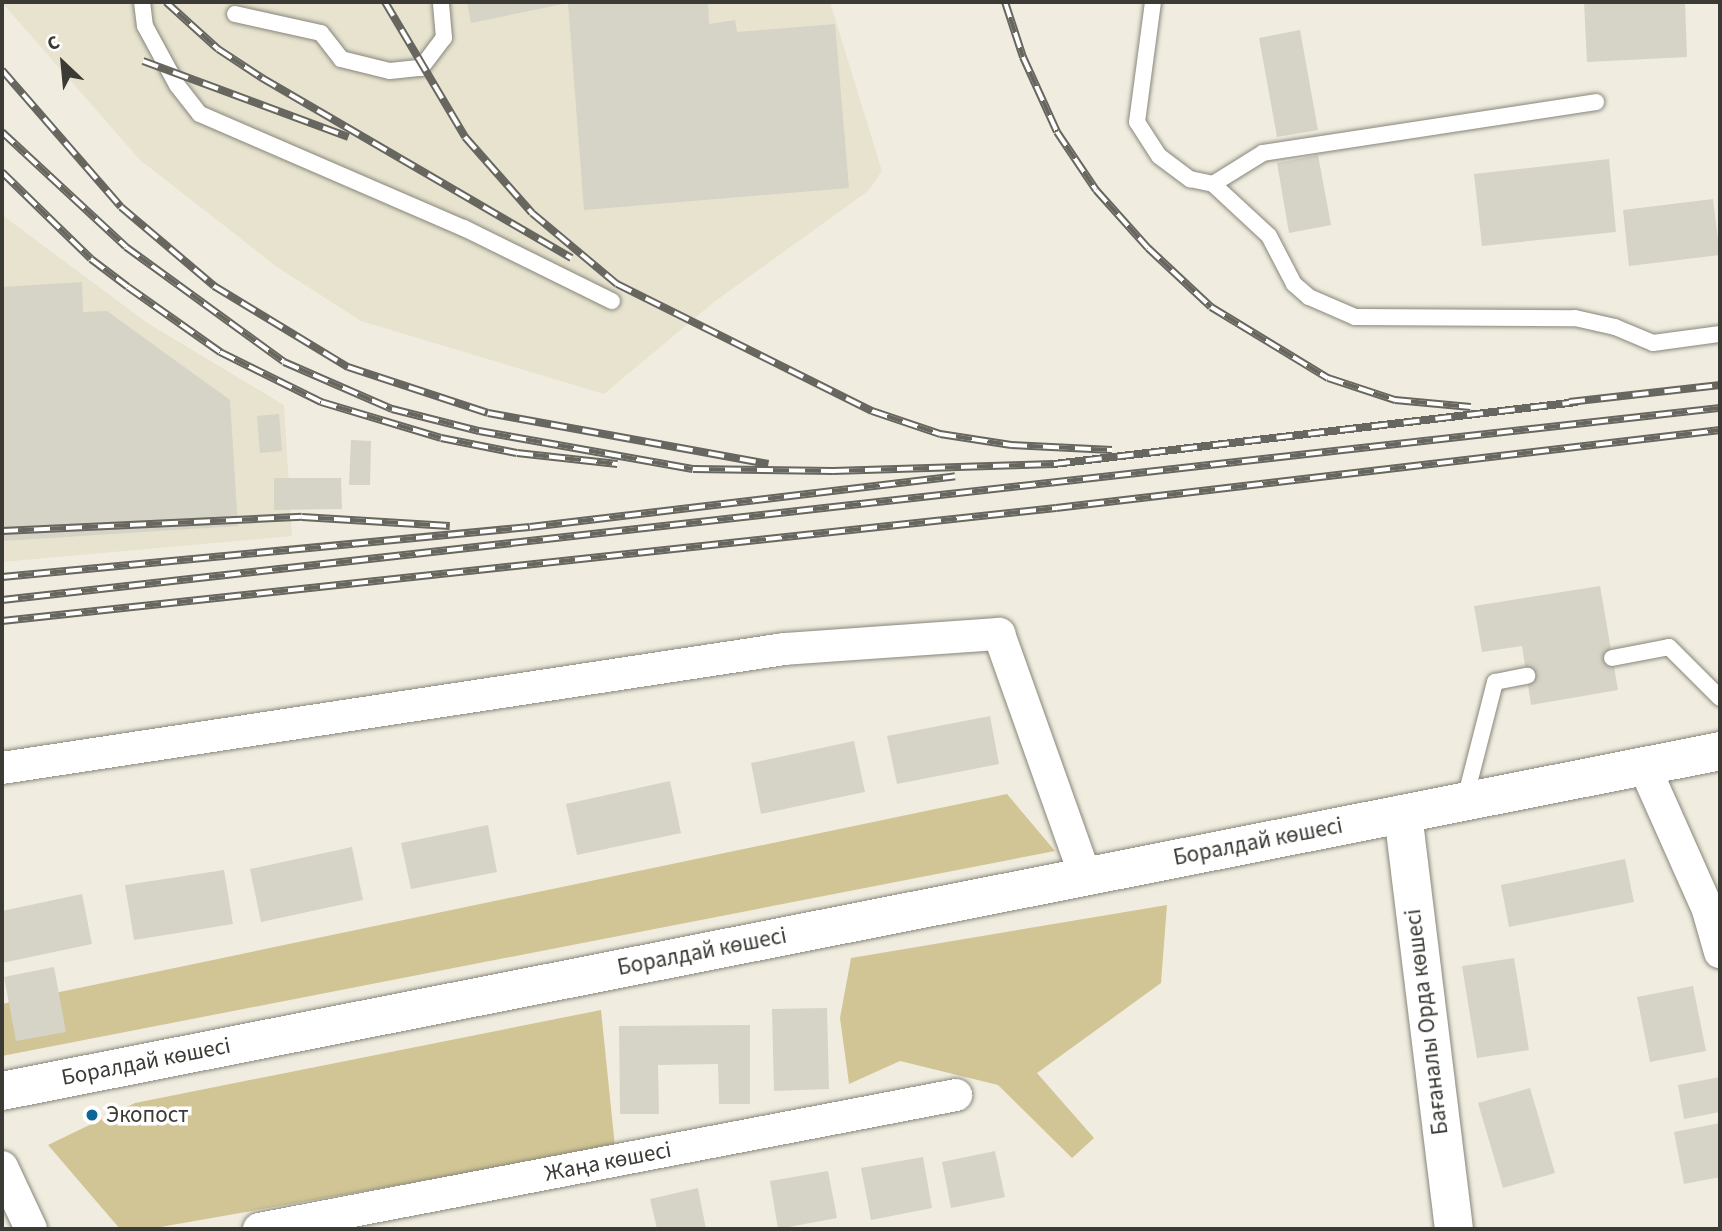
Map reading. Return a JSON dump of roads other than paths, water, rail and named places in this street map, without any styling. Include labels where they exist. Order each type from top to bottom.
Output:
[{"type":"main road","points":[[1465,801],[1720,751]]},
{"type":"main road","name":"Боралдай көшесі","points":[[2,1091],[1465,801]]},
{"type":"main road","name":"Бағаналы Орда көшесі","points":[[1403,814],[1454,1229]]},
{"type":"street","points":[[2,768],[784,649],[999,634],[1084,876]]},
{"type":"street","points":[[1644,766],[1708,910],[1720,952]]},
{"type":"street","name":"Жаңа көшесі","points":[[259,1229],[956,1095]]},
{"type":"street","points":[[2,1167],[31,1229]]},
{"type":"lane","points":[[142,2],[145,26],[177,85],[200,114],[464,228],[612,301]]},
{"type":"lane","points":[[235,14],[321,33],[341,59],[390,72],[421,68],[444,38],[441,2]]},
{"type":"lane","points":[[1153,2],[1137,122],[1159,156],[1190,179],[1213,184],[1269,236],[1294,284],[1310,297],[1355,317],[1575,318],[1615,327],[1653,343],[1720,334]]},
{"type":"lane","points":[[1213,184],[1263,153],[1596,102]]},
{"type":"lane","points":[[1612,658],[1669,647],[1720,698]]},
{"type":"lane","points":[[1465,801],[1495,682],[1527,676]]},
{"type":"railway","points":[[166,2],[218,49],[262,78],[571,258]]},
{"type":"railway","points":[[385,2],[465,137],[532,213],[617,284],[872,411],[940,434],[1011,445],[1112,450]]},
{"type":"railway","points":[[1005,2],[1023,57],[1057,132],[1096,190],[1148,248],[1211,307],[1328,378],[1395,400],[1471,407]]},
{"type":"railway","points":[[143,61],[348,137]]},
{"type":"railway","points":[[2,70],[121,207],[214,286],[348,367],[488,413],[768,464]]},
{"type":"railway","points":[[2,132],[126,247],[284,362],[392,409],[479,431],[693,469],[833,471],[1054,464],[1577,402]]},
{"type":"railway","points":[[2,172],[91,259],[128,287],[220,352],[321,402],[441,438],[517,453],[617,464]]},
{"type":"railway","points":[[1569,402],[1720,385]]},
{"type":"railway","points":[[2,600],[1720,408]]},
{"type":"railway","points":[[2,621],[1056,508],[1720,430]]},
{"type":"railway","points":[[2,577],[530,527],[955,476]]},
{"type":"railway","points":[[2,531],[302,517],[450,526]]},
{"type":"place","name":"Экопост","points":[[92,1115]]}]
